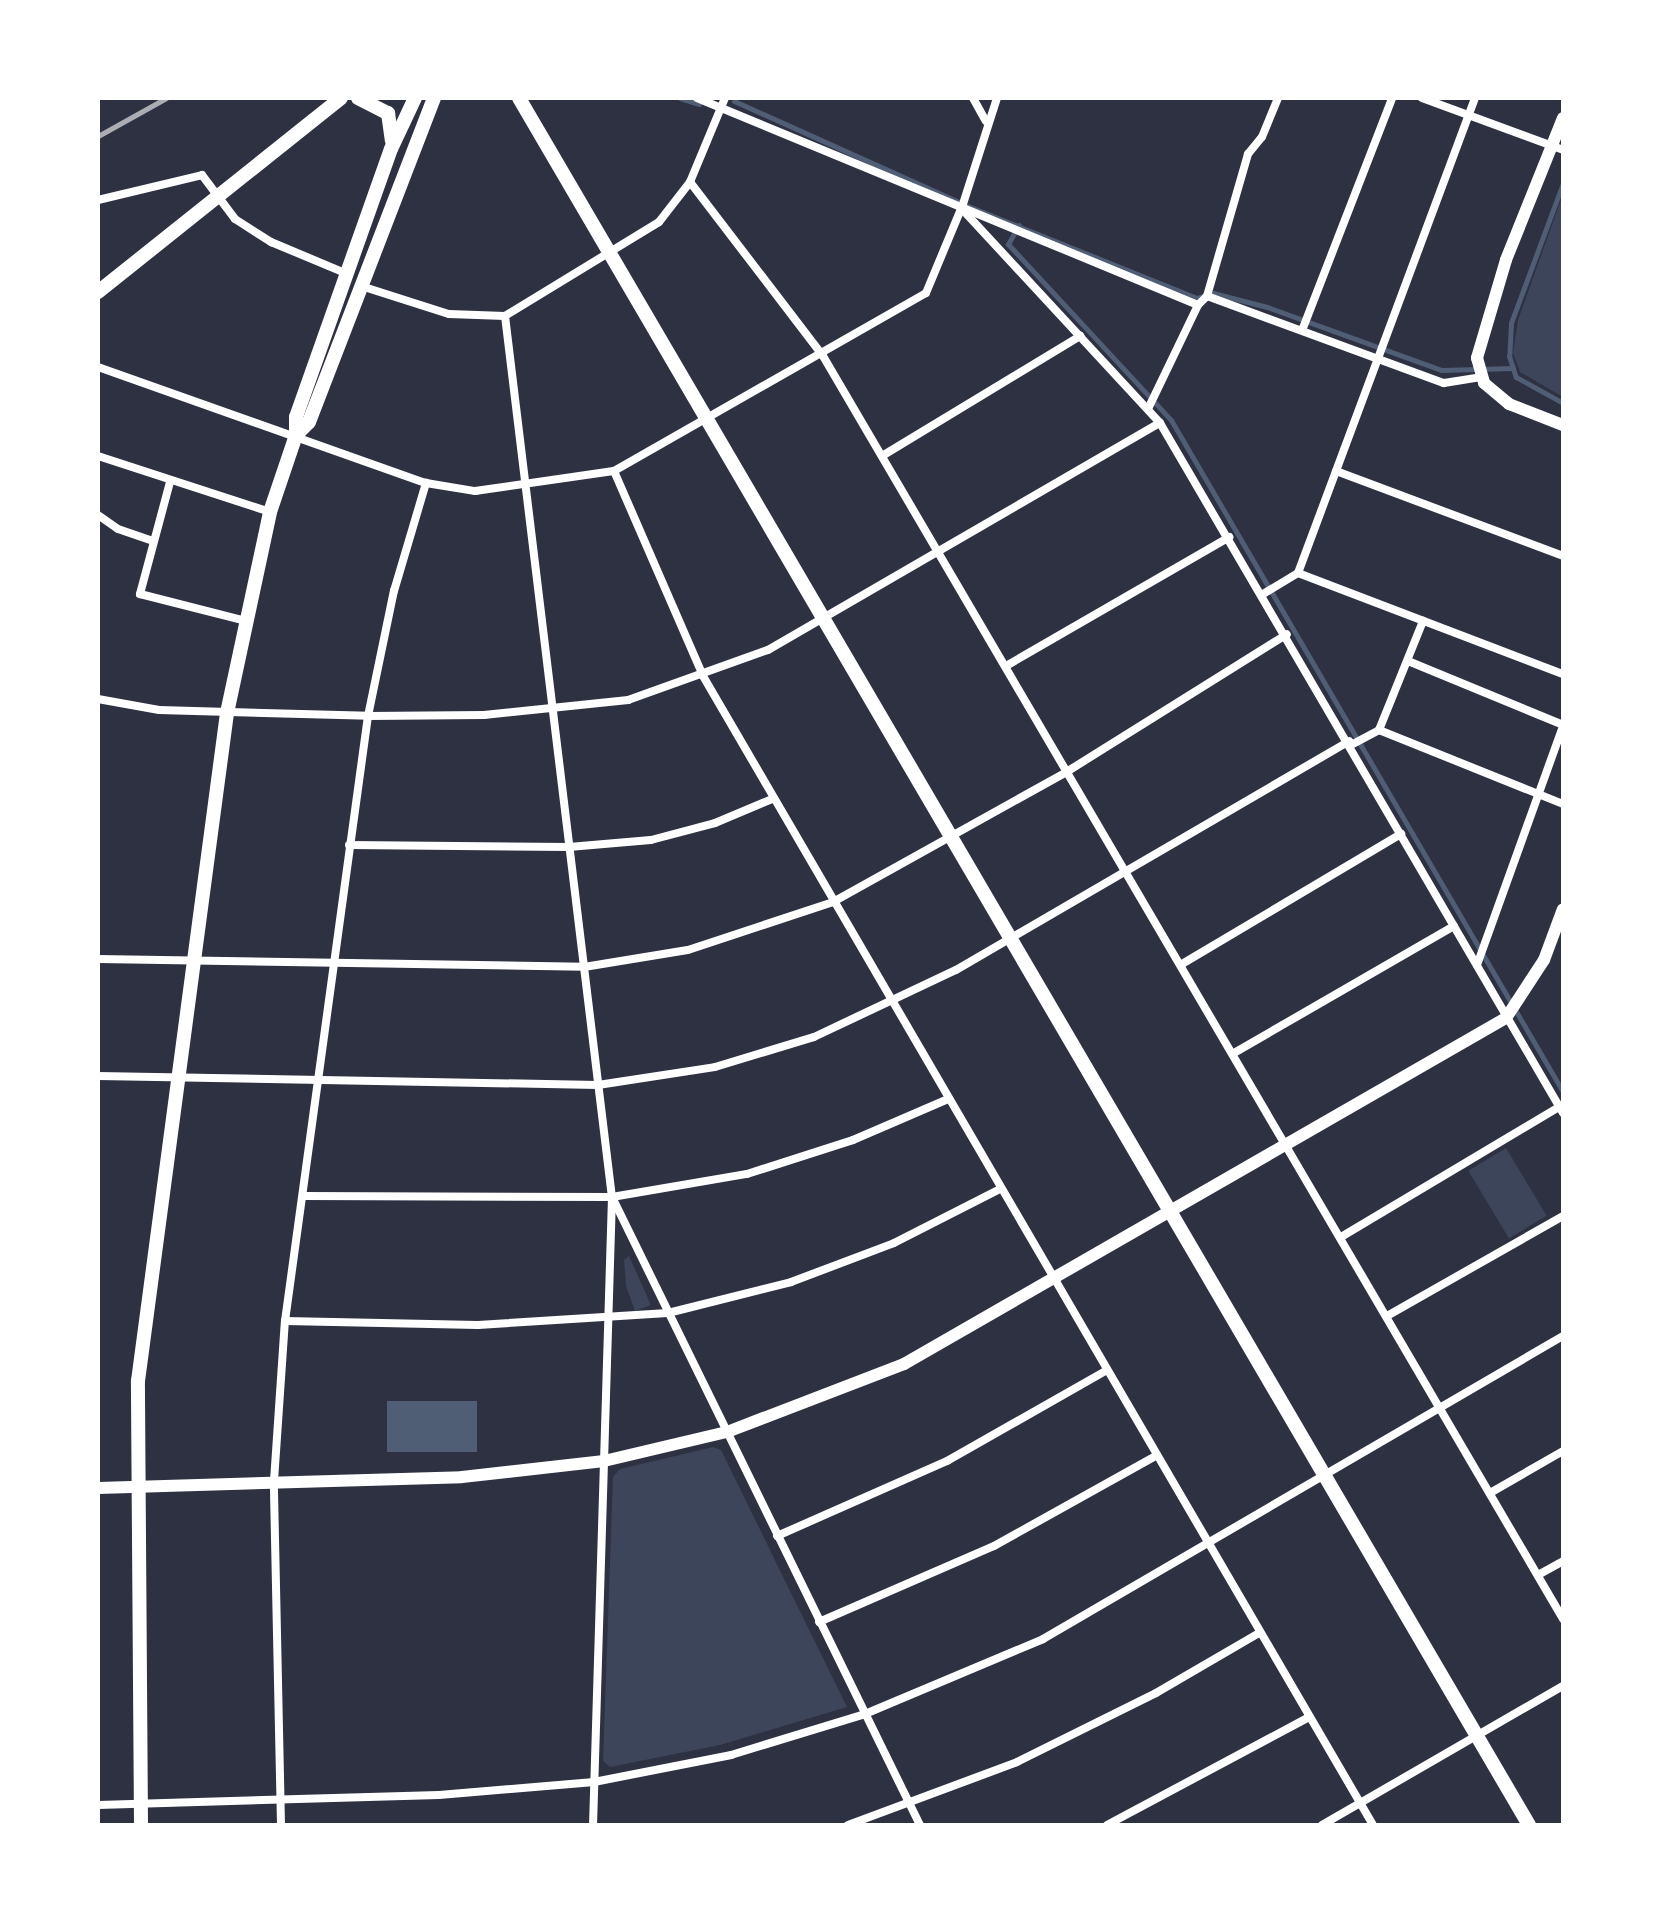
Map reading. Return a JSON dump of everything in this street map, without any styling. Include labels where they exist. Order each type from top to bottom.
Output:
[{"type":"main road","points":[[98,292],[341,98]]},
{"type":"main road","points":[[358,98],[388,113],[391,149]]},
{"type":"main road","points":[[141,1825],[136,1487],[138,1381],[227,713],[270,512],[296,435],[296,417],[391,149],[415,98]]},
{"type":"main road","points":[[296,435],[309,422],[434,98]]},
{"type":"main road","points":[[519,98],[1172,1212],[1474,1738],[1529,1825]]},
{"type":"street","points":[[697,98],[723,102],[961,208],[1198,305]]},
{"type":"street","points":[[98,367],[426,483],[475,491],[614,471],[823,356],[926,293],[961,208],[988,129],[973,98]]},
{"type":"street","points":[[986,121],[997,98]]},
{"type":"street","points":[[1148,409],[1198,305],[1207,296],[1248,154],[1262,137],[1278,98]]},
{"type":"street","points":[[1303,328],[1392,98]]},
{"type":"street","points":[[1422,98],[1558,148]]},
{"type":"street","points":[[1263,594],[1298,573],[1475,98]]},
{"type":"street","points":[[361,286],[449,314],[505,316],[611,256],[659,222],[690,182],[723,102]]},
{"type":"street","points":[[1563,118],[1558,148],[1496,289],[1477,358],[1483,377],[1509,404],[1563,425]]},
{"type":"street","points":[[98,200],[202,175],[235,219],[271,242],[345,273]]},
{"type":"street","points":[[690,182],[823,356],[1126,867],[1563,1619]]},
{"type":"street","points":[[961,208],[1160,423],[1287,634],[1506,1018],[1562,1108],[1341,1237]]},
{"type":"street","points":[[1207,296],[1303,328],[1444,383],[1483,377]]},
{"type":"street","points":[[505,316],[612,1197],[593,1825]]},
{"type":"street","points":[[882,456],[1080,336]]},
{"type":"street","points":[[98,699],[159,710],[368,716],[553,710],[628,700],[703,676],[824,620],[1160,423]]},
{"type":"street","points":[[98,456],[170,482],[270,512]]},
{"type":"street","points":[[614,471],[703,676],[1373,1825]]},
{"type":"street","points":[[1336,471],[1563,556]]},
{"type":"street","points":[[170,482],[140,594],[246,621]]},
{"type":"street","points":[[281,1825],[274,1481],[285,1321],[368,716],[394,591],[426,483]]},
{"type":"street","points":[[98,515],[118,529],[153,541]]},
{"type":"street","points":[[1006,666],[1229,537]]},
{"type":"street","points":[[1298,573],[1563,674]]},
{"type":"street","points":[[98,1076],[598,1085],[715,1067],[814,1037],[892,1002],[1012,940],[1126,867],[1379,730],[1423,621]]},
{"type":"street","points":[[98,959],[584,967],[688,950],[833,902],[1068,771],[1287,634]]},
{"type":"street","points":[[1408,661],[1563,726],[1477,965]]},
{"type":"street","points":[[1379,730],[1563,804]]},
{"type":"street","points":[[349,845],[569,847],[651,840],[715,823],[772,799]]},
{"type":"street","points":[[1182,964],[1401,834]]},
{"type":"street","points":[[98,1488],[462,1477],[604,1461],[727,1432],[904,1364],[1506,1018],[1544,960],[1563,909]]},
{"type":"street","points":[[1234,1053],[1454,926]]},
{"type":"street","points":[[303,1196],[612,1197],[747,1174],[853,1140],[948,1099]]},
{"type":"street","points":[[285,1321],[478,1325],[610,1320],[668,1313],[791,1282],[894,1243],[1000,1189]]},
{"type":"street","points":[[612,1197],[920,1825]]},
{"type":"street","points":[[1387,1316],[1563,1216]]},
{"type":"street","points":[[98,1805],[439,1795],[594,1782],[731,1755],[865,1714],[1043,1639],[1563,1336]]},
{"type":"street","points":[[777,1536],[947,1461],[1107,1370]]},
{"type":"street","points":[[1490,1493],[1563,1451]]},
{"type":"street","points":[[819,1622],[994,1546],[1156,1456]]},
{"type":"street","points":[[1538,1575],[1563,1561]]},
{"type":"street","points":[[848,1825],[911,1806],[1017,1762],[1156,1693],[1259,1633]]},
{"type":"street","points":[[1322,1825],[1563,1686]]},
{"type":"street","points":[[1107,1825],[1309,1717]]},
{"type":"shaded area","points":[[1563,194],[1563,397],[1520,372],[1513,353],[1518,320]]},
{"type":"shaded area","points":[[1506,1148],[1547,1216],[1509,1238],[1468,1171]]},
{"type":"shaded area","points":[[629,1256],[651,1305],[635,1311],[626,1286],[624,1260]]},
{"type":"shaded area","points":[[387,1401],[477,1401],[477,1452],[387,1452]]},
{"type":"shaded area","points":[[713,1447],[721,1450],[847,1707],[720,1745],[610,1767],[603,1761],[613,1477],[620,1469]]},
{"type":"waterway","points":[[680,98],[699,104]]},
{"type":"waterway","points":[[734,101],[963,204],[1197,298],[1213,293],[1267,307],[1441,370],[1513,368]]},
{"type":"waterway","points":[[1563,183],[1511,323],[1509,356],[1516,377],[1563,403]]},
{"type":"waterway","points":[[1019,225],[1008,244],[1171,420],[1563,1092]]},
{"type":"railway","points":[[98,136],[166,98]]}]
